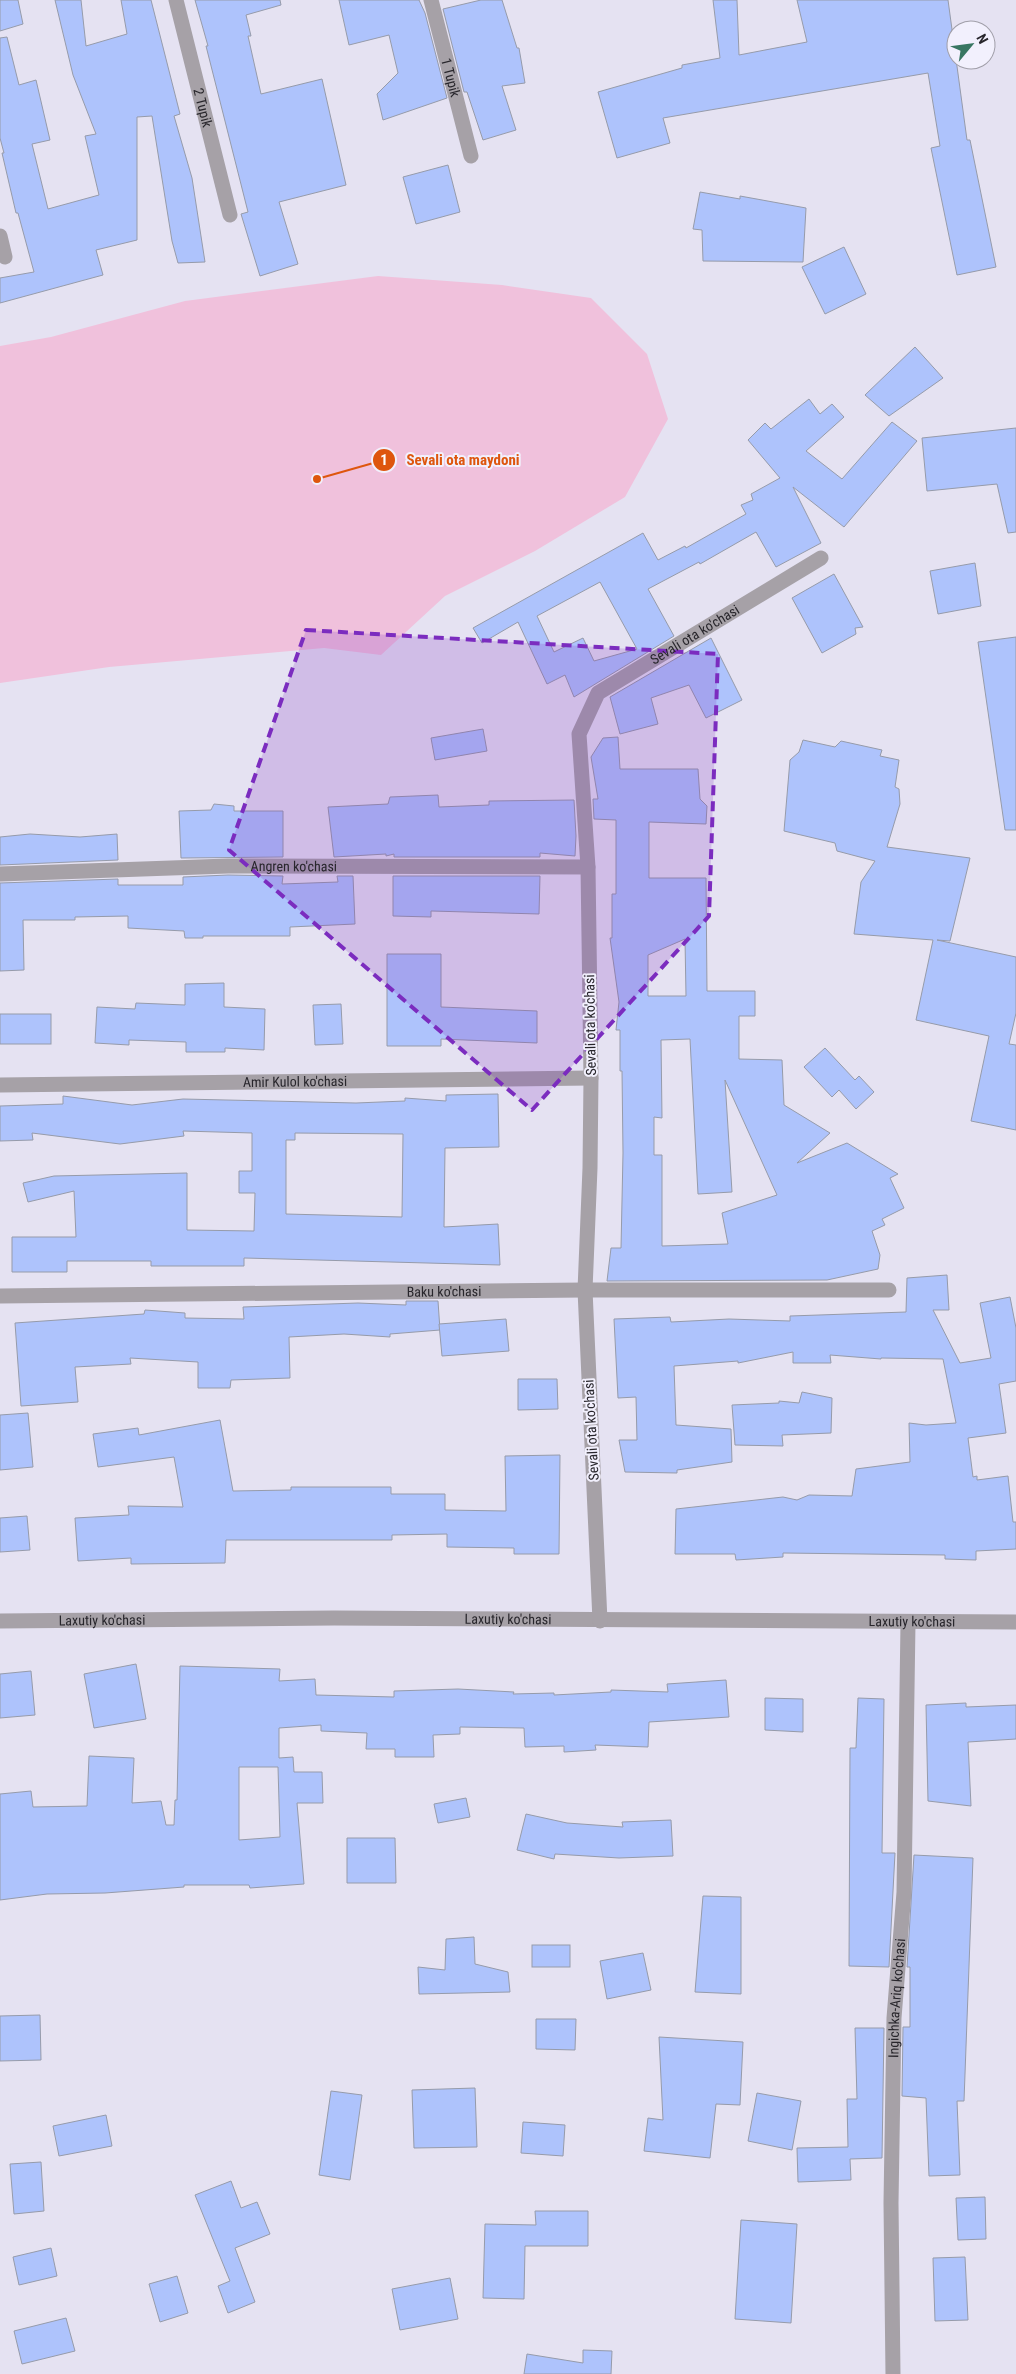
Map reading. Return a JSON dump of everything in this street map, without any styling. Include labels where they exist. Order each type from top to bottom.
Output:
[{"type":"street","name":"2 Tupik","points":[[176,0],[230,215]]},
{"type":"street","name":"1 Tupik","points":[[431,0],[471,156]]},
{"type":"street","points":[[0,236],[5,257]]},
{"type":"street","name":"Sevali ota ko'chasi","points":[[600,1621],[585,1290],[590,1168],[591,1078],[588,867],[579,734],[598,693],[821,558]]},
{"type":"street","name":"Angren ko'chasi","points":[[0,874],[228,866],[588,867]]},
{"type":"street","name":"Amir Kulol ko'chasi","points":[[0,1085],[591,1078]]},
{"type":"street","name":"Baku ko'chasi","points":[[0,1296],[585,1290],[889,1290]]},
{"type":"street","name":"Laxutiy ko'chasi","points":[[0,1621],[334,1618],[908,1623],[1016,1622]]},
{"type":"street","name":"Ingichka-Ariq ko'chasi","points":[[893,2374],[891,2203],[894,2018],[904,1892],[908,1623]]},
{"type":"highlighted area","points":[[306,630],[718,654],[709,916],[532,1110],[229,850]]},
{"type":"shaded area","points":[[378,276],[502,285],[591,298],[647,354],[668,419],[625,497],[535,551],[445,596],[381,655],[324,648],[109,667],[0,683],[0,346],[51,337],[185,301]]},
{"type":"building","points":[[0,0],[18,0],[23,24],[0,31]]},
{"type":"building","points":[[55,0],[81,0],[86,46],[127,34],[121,0],[151,0],[180,114],[174,116],[192,178],[205,262],[178,263],[172,241],[152,116],[137,117],[137,240],[96,250],[103,275],[0,303],[0,278],[34,272],[18,213],[16,213],[2,153],[4,153],[0,138],[0,38],[7,37],[19,85],[36,80],[50,140],[32,144],[48,209],[99,195],[85,136],[96,134],[73,75]]},
{"type":"building","points":[[195,0],[280,0],[281,5],[246,15],[251,36],[248,36],[261,94],[322,79],[346,185],[279,202],[298,264],[260,276],[241,214],[248,212]]},
{"type":"building","points":[[339,0],[419,0],[425,13],[447,98],[383,120],[377,94],[398,73],[389,35],[349,45]]},
{"type":"building","points":[[481,0],[502,0],[517,48],[519,48],[525,83],[502,86],[516,130],[483,140],[467,92],[464,92],[443,9]]},
{"type":"building","points":[[713,0],[737,0],[739,55],[807,42],[797,0],[948,0],[951,20],[946,20],[946,70],[958,70],[967,140],[970,140],[996,267],[957,275],[931,148],[940,146],[928,73],[663,118],[670,143],[617,158],[598,92],[682,68],[682,65],[720,58]]},
{"type":"building","points":[[448,165],[460,212],[416,224],[403,177]]},
{"type":"building","points":[[700,192],[740,199],[740,196],[806,208],[803,262],[703,261],[702,230],[693,229]]},
{"type":"building","points":[[844,247],[866,294],[825,314],[802,267]]},
{"type":"building","points":[[915,347],[943,378],[889,416],[865,395]]},
{"type":"building","points":[[809,399],[820,414],[832,404],[844,417],[806,451],[842,479],[892,422],[917,441],[844,527],[793,487],[821,543],[776,567],[756,532],[700,564],[699,562],[648,589],[674,636],[574,697],[565,675],[547,684],[518,622],[482,643],[473,628],[643,533],[658,560],[685,546],[686,548],[746,514],[741,505],[753,500],[751,494],[780,478],[748,440],[765,423],[771,429]],"holes":[[[600,582],[637,649],[594,661],[583,638],[554,652],[537,616]]]},
{"type":"building","points":[[1016,428],[1016,532],[1008,533],[997,484],[927,491],[922,438]]},
{"type":"building","points":[[975,563],[981,606],[938,614],[930,571]]},
{"type":"building","points":[[834,574],[863,627],[855,628],[856,634],[822,653],[792,598]]},
{"type":"building","points":[[1016,637],[1016,830],[1005,830],[978,642]]},
{"type":"building","points":[[711,638],[742,700],[706,718],[689,685],[651,698],[658,724],[620,734],[610,697]]},
{"type":"building","points":[[483,729],[487,751],[435,760],[431,738]]},
{"type":"building","points":[[618,737],[620,769],[698,769],[700,799],[707,806],[706,824],[649,822],[649,878],[706,878],[707,991],[755,991],[755,1016],[739,1016],[739,1059],[782,1060],[784,1105],[830,1133],[797,1163],[847,1143],[898,1174],[890,1178],[904,1208],[882,1219],[885,1225],[872,1231],[880,1255],[878,1269],[827,1280],[607,1281],[611,1248],[621,1248],[623,1153],[620,1030],[616,1030],[619,1002],[610,938],[612,938],[612,894],[616,894],[616,820],[594,819],[593,799],[598,799],[591,757],[603,738]],"holes":[[[685,939],[686,996],[648,996],[648,955]],[[690,1039],[698,1194],[732,1192],[725,1080],[777,1195],[722,1213],[728,1244],[662,1246],[662,1155],[654,1155],[654,1117],[662,1118],[661,1040]]]},
{"type":"building","points":[[803,740],[835,747],[841,741],[882,750],[880,756],[899,760],[895,787],[899,789],[900,804],[887,847],[970,858],[950,941],[937,940],[1016,957],[1016,1013],[1009,1044],[1016,1045],[1016,1130],[971,1121],[989,1036],[916,1020],[933,940],[854,934],[861,882],[875,861],[837,851],[835,843],[784,831],[790,760],[799,752]]},
{"type":"building","points":[[438,795],[439,807],[489,805],[489,801],[574,800],[575,856],[540,853],[540,857],[394,857],[394,854],[386,856],[386,854],[334,857],[328,807],[388,804],[390,797]]},
{"type":"building","points":[[214,804],[234,806],[234,811],[283,811],[283,857],[181,858],[179,811],[211,810]]},
{"type":"building","points":[[30,834],[80,837],[117,834],[118,860],[0,865],[0,837]]},
{"type":"building","points":[[228,875],[283,876],[282,884],[338,882],[337,876],[353,876],[355,924],[290,927],[290,936],[203,936],[203,938],[185,938],[184,931],[128,928],[128,916],[75,917],[75,920],[23,920],[24,970],[0,971],[0,883],[118,879],[118,885],[183,885],[183,877]]},
{"type":"building","points":[[393,876],[540,876],[539,914],[431,911],[431,917],[393,916]]},
{"type":"building","points":[[387,954],[441,954],[441,1007],[537,1011],[537,1043],[441,1039],[441,1046],[387,1046]]},
{"type":"building","points":[[224,983],[224,1007],[265,1009],[264,1050],[225,1048],[225,1052],[186,1052],[186,1042],[129,1040],[129,1045],[95,1043],[97,1007],[135,1009],[136,1003],[185,1005],[185,984]]},
{"type":"building","points":[[341,1004],[343,1044],[315,1045],[313,1005]]},
{"type":"building","points":[[0,1014],[51,1014],[51,1044],[0,1044]]},
{"type":"building","points":[[825,1048],[855,1080],[859,1076],[874,1092],[856,1109],[839,1090],[832,1097],[804,1067]]},
{"type":"building","points":[[498,1094],[499,1147],[445,1148],[444,1227],[498,1224],[500,1265],[244,1258],[244,1266],[151,1266],[151,1261],[67,1261],[67,1272],[12,1272],[12,1237],[76,1237],[74,1191],[28,1202],[23,1183],[54,1176],[187,1173],[187,1230],[254,1231],[255,1193],[239,1193],[239,1171],[252,1171],[252,1133],[183,1131],[184,1136],[120,1144],[32,1133],[33,1140],[0,1141],[0,1106],[63,1104],[63,1096],[132,1105],[183,1099],[356,1103],[405,1101],[405,1098],[446,1101],[446,1095]],"holes":[[[295,1133],[403,1134],[402,1217],[286,1214],[286,1140],[295,1140]]]},
{"type":"building","points":[[947,1275],[949,1310],[933,1310],[960,1363],[991,1358],[980,1303],[1010,1297],[1016,1328],[1016,1381],[999,1384],[1006,1433],[968,1438],[973,1477],[977,1476],[977,1480],[1008,1476],[1013,1522],[1016,1522],[1016,1549],[976,1551],[976,1560],[945,1559],[945,1555],[783,1553],[783,1557],[736,1560],[735,1554],[675,1554],[676,1509],[783,1497],[797,1500],[809,1495],[852,1496],[856,1469],[910,1462],[909,1423],[926,1425],[956,1423],[943,1359],[881,1359],[830,1355],[831,1363],[793,1363],[793,1352],[738,1363],[738,1361],[674,1366],[676,1425],[731,1429],[732,1462],[677,1470],[677,1473],[625,1472],[619,1440],[637,1440],[636,1397],[618,1398],[614,1319],[670,1317],[671,1322],[729,1319],[790,1321],[790,1316],[906,1312],[907,1278]]},
{"type":"building","points":[[406,1301],[438,1301],[440,1330],[390,1334],[390,1337],[344,1334],[289,1337],[290,1378],[231,1380],[230,1388],[198,1388],[198,1362],[130,1358],[131,1364],[75,1367],[78,1402],[21,1406],[15,1323],[144,1314],[145,1310],[185,1313],[185,1318],[244,1319],[243,1307],[358,1303],[406,1305]]},
{"type":"building","points":[[506,1319],[509,1351],[442,1356],[439,1324]]},
{"type":"building","points":[[518,1379],[557,1379],[558,1409],[518,1410]]},
{"type":"building","points":[[802,1392],[832,1398],[831,1433],[782,1435],[783,1446],[735,1445],[732,1405],[779,1403],[779,1401],[799,1403]]},
{"type":"building","points":[[28,1413],[33,1467],[0,1470],[0,1415]]},
{"type":"building","points":[[220,1420],[233,1491],[291,1490],[291,1487],[391,1487],[391,1494],[445,1494],[445,1510],[506,1511],[505,1456],[560,1455],[559,1554],[514,1554],[514,1548],[447,1547],[447,1534],[392,1535],[392,1540],[226,1540],[225,1563],[131,1564],[131,1558],[78,1561],[75,1518],[129,1515],[128,1506],[183,1507],[174,1457],[98,1467],[93,1434],[138,1428],[139,1435]]},
{"type":"building","points":[[27,1516],[30,1550],[0,1552],[0,1518]]},
{"type":"building","points":[[136,1664],[146,1719],[94,1728],[84,1674]]},
{"type":"building","points":[[180,1666],[280,1669],[279,1681],[315,1679],[316,1695],[394,1697],[394,1691],[458,1689],[514,1692],[513,1694],[554,1693],[554,1695],[611,1692],[611,1690],[668,1692],[667,1684],[726,1680],[729,1717],[649,1722],[648,1747],[595,1745],[596,1750],[564,1752],[564,1746],[525,1747],[524,1728],[460,1727],[460,1734],[433,1735],[434,1757],[395,1757],[395,1749],[366,1749],[367,1733],[321,1731],[321,1725],[279,1728],[279,1758],[293,1757],[294,1772],[322,1772],[323,1803],[297,1803],[304,1884],[250,1888],[249,1885],[184,1885],[184,1887],[105,1893],[47,1894],[0,1900],[0,1794],[31,1791],[33,1807],[87,1806],[89,1756],[134,1758],[132,1803],[161,1801],[166,1825],[174,1825],[175,1800],[177,1800]],"holes":[[[239,1767],[278,1767],[280,1837],[239,1840]]]},
{"type":"building","points":[[31,1671],[35,1715],[0,1718],[0,1674]]},
{"type":"building","points":[[765,1698],[803,1699],[803,1732],[765,1730]]},
{"type":"building","points":[[858,1698],[884,1699],[882,1853],[895,1853],[889,1967],[849,1966],[850,1748],[856,1748]]},
{"type":"building","points":[[966,1703],[966,1707],[1016,1705],[1016,1739],[968,1742],[971,1806],[928,1801],[926,1705]]},
{"type":"building","points":[[466,1798],[470,1817],[438,1823],[434,1804]]},
{"type":"building","points":[[526,1814],[567,1823],[623,1827],[622,1822],[671,1820],[673,1856],[619,1858],[555,1854],[554,1859],[517,1850]]},
{"type":"building","points":[[347,1838],[395,1838],[396,1883],[347,1883]]},
{"type":"building","points":[[914,1855],[973,1858],[964,2101],[957,2101],[960,2175],[929,2176],[926,2098],[902,2096],[903,2027],[910,2027],[910,1967],[907,1967]]},
{"type":"building","points":[[703,1896],[741,1897],[741,1994],[695,1992]]},
{"type":"building","points":[[474,1937],[475,1964],[508,1972],[510,1992],[419,1994],[418,1967],[445,1970],[446,1939]]},
{"type":"building","points":[[532,1945],[570,1945],[570,1967],[532,1967]]},
{"type":"building","points":[[643,1953],[651,1990],[607,1999],[600,1961]]},
{"type":"building","points":[[40,2015],[41,2060],[0,2061],[0,2016]]},
{"type":"building","points":[[536,2019],[576,2019],[575,2050],[536,2049]]},
{"type":"building","points":[[855,2028],[884,2028],[882,2158],[850,2159],[851,2180],[798,2182],[797,2148],[848,2147],[847,2099],[857,2099]]},
{"type":"building","points":[[659,2037],[743,2042],[740,2105],[716,2104],[710,2158],[644,2151],[648,2118],[663,2120]]},
{"type":"building","points":[[475,2088],[477,2147],[414,2148],[412,2090]]},
{"type":"building","points":[[331,2091],[362,2095],[350,2180],[319,2175]]},
{"type":"building","points":[[757,2093],[801,2101],[792,2150],[748,2141]]},
{"type":"building","points":[[106,2115],[112,2146],[59,2156],[53,2126]]},
{"type":"building","points":[[523,2122],[565,2125],[563,2156],[521,2153]]},
{"type":"building","points":[[41,2162],[44,2211],[14,2214],[10,2164]]},
{"type":"building","points":[[231,2181],[241,2208],[257,2202],[270,2234],[235,2248],[255,2302],[228,2313],[218,2286],[230,2281],[195,2195]]},
{"type":"building","points":[[985,2197],[986,2239],[958,2240],[956,2198]]},
{"type":"building","points":[[535,2211],[588,2211],[588,2246],[525,2246],[524,2299],[483,2298],[485,2224],[536,2225]]},
{"type":"building","points":[[741,2220],[797,2224],[791,2323],[735,2319]]},
{"type":"building","points":[[51,2248],[57,2276],[19,2285],[13,2257]]},
{"type":"building","points":[[965,2257],[968,2320],[935,2321],[933,2258]]},
{"type":"building","points":[[177,2276],[188,2313],[160,2322],[149,2284]]},
{"type":"building","points":[[450,2278],[458,2319],[400,2330],[392,2289]]},
{"type":"building","points":[[66,2318],[75,2351],[22,2364],[14,2331]]},
{"type":"building","points":[[583,2350],[612,2351],[611,2374],[524,2374],[527,2354],[583,2363]]},
{"type":"place","name":"Sevali ota maydoni","points":[[317,479]]}]
